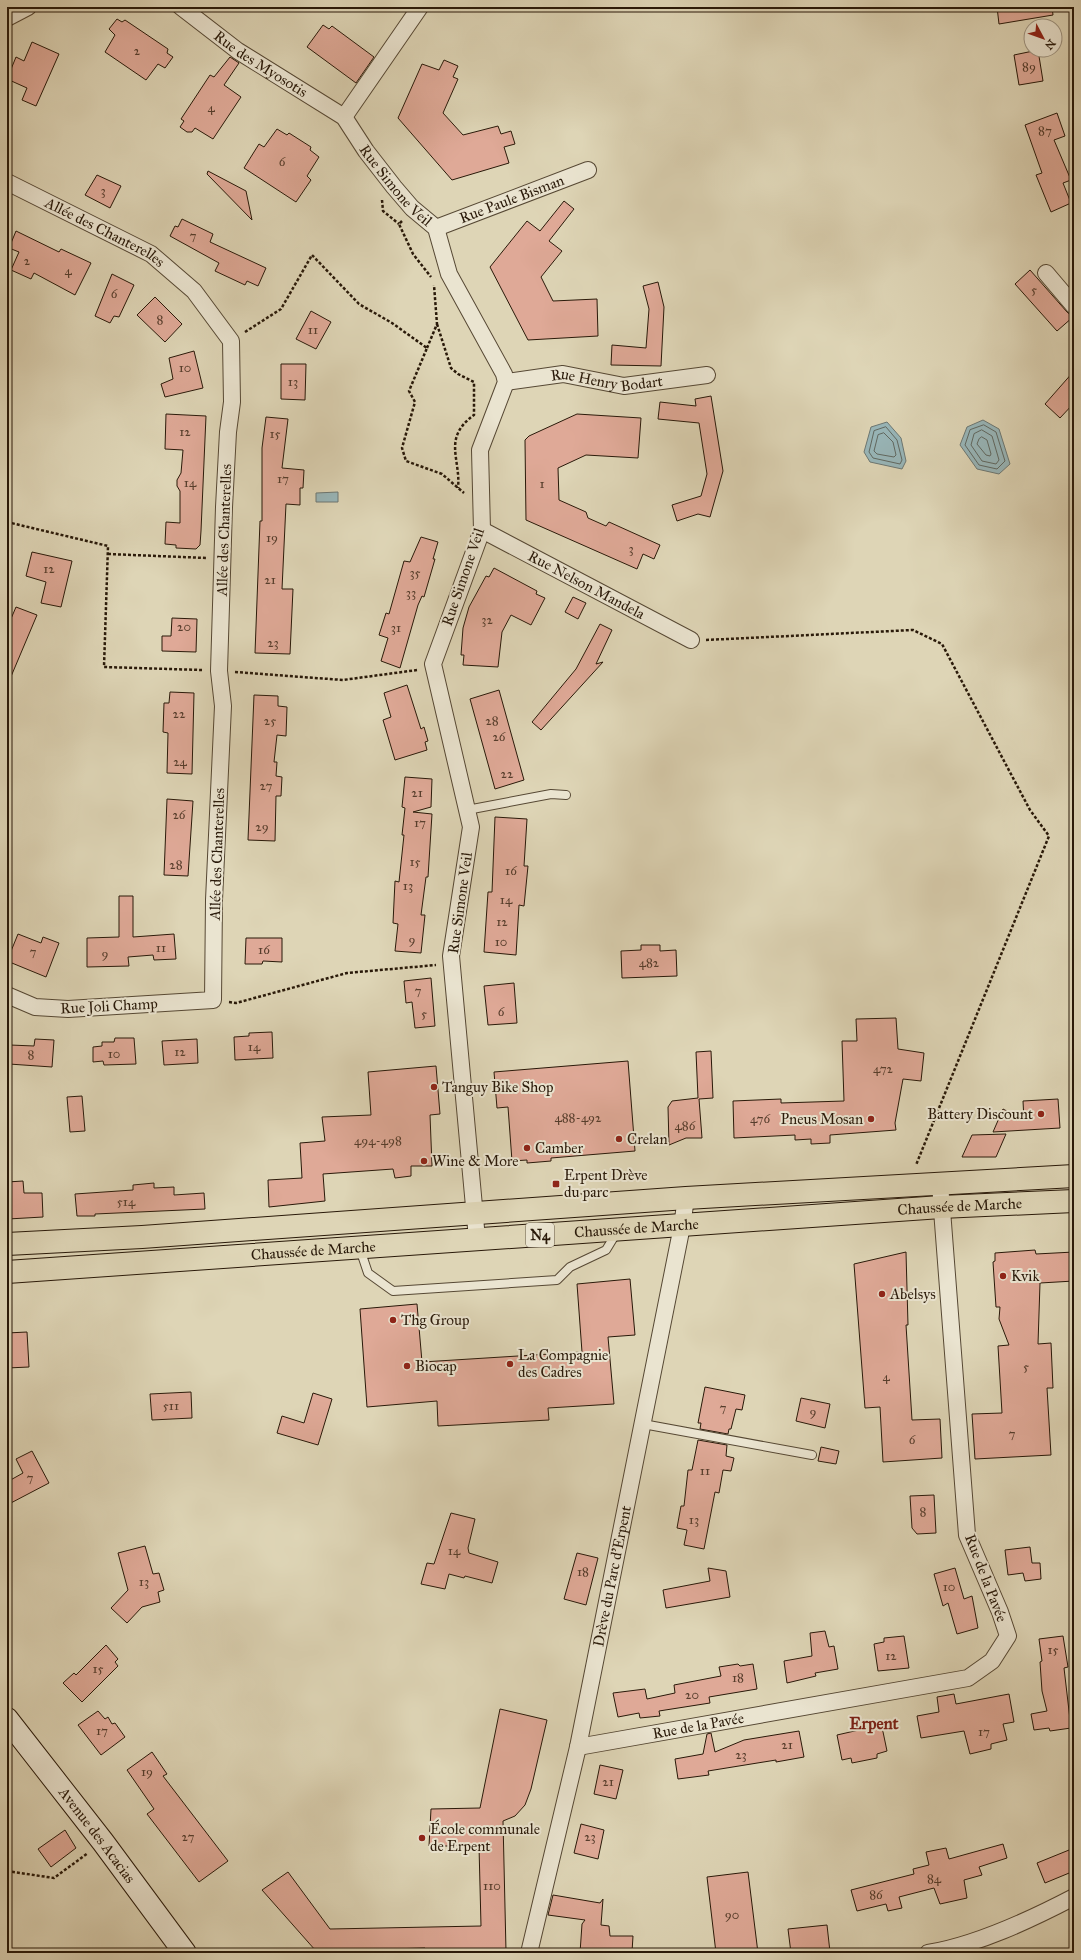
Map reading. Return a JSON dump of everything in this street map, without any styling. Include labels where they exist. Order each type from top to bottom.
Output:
[{"type":"main road","name":"Chaussée de Marche","points":[[7,1244],[142,1237],[686,1198],[1074,1176]]},
{"type":"main road","name":"Chaussée de Marche","points":[[7,1272],[942,1207],[1074,1201]]},
{"type":"street","points":[[7,18],[28,7]]},
{"type":"street","name":"Rue des Myosotis","points":[[181,7],[238,51],[344,117]]},
{"type":"street","points":[[344,117],[420,7]]},
{"type":"street","name":"Rue Simone Veil","points":[[344,117],[371,157],[412,208],[436,228],[449,274],[504,374],[506,382],[480,450],[482,523],[433,664],[471,826],[451,956],[477,1239]]},
{"type":"street","name":"Rue Paule Bisman","points":[[436,228],[588,170]]},
{"type":"street","name":"Allée des Chanterelles","points":[[7,182],[151,254],[194,291],[231,341],[232,402],[228,432],[219,670],[223,706],[214,900],[213,1000]]},
{"type":"street","points":[[1046,273],[1074,306]]},
{"type":"street","name":"Rue Henry Bodart","points":[[506,382],[563,374],[624,386],[707,375]]},
{"type":"street","name":"Rue Nelson Mandela","points":[[482,523],[690,640]]},
{"type":"street","name":"Rue Joli Champ","points":[[7,995],[35,1007],[68,1010],[213,1000]]},
{"type":"street","name":"Rue de la Pavée","points":[[578,1748],[968,1678],[992,1661],[1008,1636],[1000,1612],[967,1535],[940,1184]]},
{"type":"street","name":"Drève du Parc d'Erpent","points":[[530,1953],[578,1748],[682,1226],[686,1198]]},
{"type":"street","name":"Avenue des Acacias","points":[[7,1719],[103,1842],[185,1953]]},
{"type":"street","points":[[928,1953],[951,1949],[1040,1915],[1074,1897]]},
{"type":"lane","points":[[467,810],[551,794],[566,795]]},
{"type":"lane","points":[[360,1248],[368,1273],[393,1292],[557,1280],[570,1268],[606,1250],[619,1230]]},
{"type":"lane","points":[[643,1424],[812,1455]]},
{"type":"path","points":[[412,208],[398,224],[413,254],[434,280],[437,324],[451,368],[458,374],[474,382],[474,415],[465,421],[457,435],[454,455],[459,478],[458,488]]},
{"type":"path","points":[[231,341],[281,309],[312,255],[359,304],[392,323],[427,348]]},
{"type":"path","points":[[437,324],[409,391],[415,402],[402,448],[406,461],[442,474],[458,488],[482,523]]},
{"type":"path","points":[[7,522],[108,546],[104,667],[219,670],[343,680],[416,670],[433,664]]},
{"type":"path","points":[[108,554],[223,559]]},
{"type":"path","points":[[690,640],[913,630],[942,644],[1030,810],[1050,836],[907,1186]]},
{"type":"path","points":[[213,1000],[236,1003],[347,974],[452,963]]},
{"type":"path","points":[[7,1871],[54,1878],[103,1842]]},
{"type":"water","points":[[983,420],[999,429],[1010,464],[999,474],[977,469],[960,445],[967,427]]},
{"type":"water","points":[[887,422],[901,438],[906,461],[902,469],[870,462],[864,452],[871,427]]},
{"type":"water","points":[[338,492],[338,502],[316,502],[316,493]]},
{"type":"building","points":[[997,7],[1052,7],[1053,15],[1023,18],[1023,20],[999,24]]},
{"type":"building","points":[[117,19],[122,22],[125,20],[168,49],[167,53],[173,57],[165,68],[158,64],[146,80],[105,52],[115,35],[109,29]]},
{"type":"building","points":[[323,25],[329,29],[332,26],[374,57],[356,83],[307,47]]},
{"type":"building","points":[[32,42],[59,54],[36,106],[22,100],[27,88],[7,79],[16,57],[24,61]]},
{"type":"building","points":[[1023,53],[1023,58],[1039,58],[1043,81],[1019,85],[1014,55]]},
{"type":"building","points":[[230,57],[239,63],[224,85],[241,97],[213,139],[195,128],[192,132],[187,132],[180,127],[184,121],[181,119],[210,75],[214,77]]},
{"type":"building","points":[[444,60],[458,66],[453,77],[458,79],[443,113],[463,135],[498,126],[501,134],[511,131],[515,144],[504,147],[509,163],[452,180],[398,118],[422,64],[439,70]]},
{"type":"building","points":[[1057,113],[1065,136],[1054,140],[1071,180],[1063,183],[1071,203],[1051,212],[1036,175],[1042,173],[1025,125]]},
{"type":"building","points":[[277,129],[287,135],[289,133],[311,147],[310,150],[319,157],[307,176],[311,180],[296,202],[244,168],[259,144],[264,147]]},
{"type":"building","points":[[208,171],[246,191],[252,220],[207,174]]},
{"type":"building","points":[[97,175],[121,186],[110,208],[85,195]]},
{"type":"building","points":[[564,201],[574,209],[549,241],[562,251],[541,277],[553,301],[597,299],[598,336],[528,340],[490,267],[527,221],[540,231]]},
{"type":"building","points":[[182,219],[213,234],[210,242],[266,268],[258,286],[247,281],[245,285],[215,271],[219,263],[170,236],[175,226],[178,227]]},
{"type":"building","points":[[16,231],[59,252],[61,249],[91,263],[75,295],[34,273],[31,279],[11,270],[19,252],[9,248]]},
{"type":"building","points":[[1030,270],[1073,317],[1057,331],[1015,284]]},
{"type":"building","points":[[112,274],[134,285],[119,317],[114,316],[110,323],[95,316]]},
{"type":"building","points":[[658,282],[664,307],[661,366],[611,365],[612,345],[646,348],[649,309],[643,286]]},
{"type":"building","points":[[155,297],[182,324],[165,342],[137,315]]},
{"type":"building","points":[[311,311],[331,322],[316,349],[296,339]]},
{"type":"building","points":[[194,351],[203,388],[165,397],[161,384],[173,379],[169,358]]},
{"type":"building","points":[[281,364],[306,364],[305,400],[281,399]]},
{"type":"building","points":[[1074,371],[1074,403],[1060,418],[1045,404]]},
{"type":"building","points":[[711,396],[723,471],[710,517],[698,514],[677,521],[672,505],[701,496],[707,474],[699,423],[658,419],[660,402],[696,406],[695,399]]},
{"type":"building","points":[[166,414],[206,416],[200,545],[196,549],[176,548],[176,545],[165,544],[166,522],[180,523],[180,491],[177,486],[177,480],[181,473],[183,450],[165,449]]},
{"type":"building","points":[[577,414],[641,418],[638,458],[586,455],[558,468],[559,500],[586,512],[588,518],[606,526],[609,522],[660,545],[654,559],[643,554],[637,569],[526,520],[525,440],[529,436]]},
{"type":"building","points":[[266,417],[288,419],[282,468],[304,470],[303,488],[300,488],[300,505],[286,504],[282,589],[293,589],[290,654],[255,653],[260,521],[262,521],[262,448]]},
{"type":"building","points":[[421,537],[438,542],[433,559],[435,559],[424,597],[422,596],[418,605],[400,668],[381,661],[388,638],[379,635],[386,613],[389,614],[404,561],[410,562]]},
{"type":"building","points":[[32,552],[72,561],[61,607],[41,603],[46,582],[26,576]]},
{"type":"building","points":[[494,568],[537,591],[536,594],[545,598],[531,625],[511,615],[502,632],[498,667],[463,665],[464,655],[461,655],[463,628],[469,607],[486,576],[489,577]]},
{"type":"building","points":[[573,597],[586,603],[578,619],[565,612]]},
{"type":"building","points":[[16,607],[37,615],[7,686],[7,628]]},
{"type":"building","points":[[172,618],[197,619],[196,652],[162,651],[162,636],[171,636]]},
{"type":"building","points":[[600,624],[612,630],[596,664],[603,662],[541,730],[532,722],[576,669]]},
{"type":"building","points":[[407,685],[421,729],[424,727],[428,741],[425,742],[427,750],[395,760],[383,720],[391,717],[384,693]]},
{"type":"building","points":[[499,690],[524,780],[495,789],[470,699]]},
{"type":"building","points":[[170,692],[194,693],[192,774],[167,773],[168,733],[163,732],[164,703],[169,703]]},
{"type":"building","points":[[254,695],[278,696],[278,706],[287,707],[286,736],[277,735],[274,762],[277,762],[276,776],[282,777],[281,796],[276,796],[275,841],[248,840]]},
{"type":"building","points":[[405,777],[432,779],[431,807],[413,812],[432,814],[428,877],[426,877],[421,915],[425,915],[421,953],[395,951],[398,924],[393,923],[395,881],[399,882],[404,835],[402,835],[405,808],[402,807]]},
{"type":"building","points":[[167,799],[193,801],[188,876],[164,875]]},
{"type":"building","points":[[495,817],[527,819],[524,866],[528,866],[524,906],[519,905],[516,955],[484,952],[488,892],[492,892]]},
{"type":"building","points":[[119,896],[133,896],[133,937],[174,934],[176,959],[154,960],[153,955],[128,957],[129,966],[87,967],[87,938],[119,937]]},
{"type":"building","points":[[18,934],[41,943],[43,937],[59,943],[46,977],[7,961]]},
{"type":"building","points":[[246,938],[282,938],[282,962],[263,961],[262,964],[245,964]]},
{"type":"building","points":[[641,945],[660,945],[660,951],[676,950],[677,976],[622,978],[621,951],[641,950]]},
{"type":"building","points":[[431,978],[435,1026],[415,1028],[412,1002],[406,1003],[404,981]]},
{"type":"building","points":[[514,983],[517,1023],[488,1025],[484,986]]},
{"type":"building","points":[[896,1018],[898,1049],[924,1053],[921,1081],[903,1079],[895,1123],[896,1130],[830,1135],[830,1143],[811,1144],[811,1139],[795,1140],[795,1135],[734,1138],[733,1101],[781,1099],[781,1103],[844,1101],[842,1041],[857,1041],[856,1019]]},
{"type":"building","points":[[272,1032],[273,1058],[235,1060],[234,1037],[249,1036],[249,1033]]},
{"type":"building","points":[[115,1038],[134,1038],[136,1064],[104,1065],[103,1061],[93,1062],[93,1047],[102,1046],[102,1042],[114,1042]]},
{"type":"building","points":[[35,1039],[54,1040],[52,1067],[9,1064],[10,1045],[34,1046]]},
{"type":"building","points":[[197,1039],[198,1063],[164,1065],[162,1041]]},
{"type":"building","points":[[711,1051],[713,1098],[699,1099],[702,1138],[686,1138],[669,1145],[668,1107],[672,1101],[698,1098],[696,1052]]},
{"type":"building","points":[[628,1061],[635,1151],[551,1158],[551,1161],[527,1163],[527,1160],[512,1161],[508,1107],[497,1108],[494,1072]]},
{"type":"building","points":[[436,1066],[440,1114],[430,1115],[432,1166],[411,1166],[411,1176],[395,1178],[393,1169],[323,1174],[325,1201],[269,1207],[268,1180],[302,1178],[300,1143],[325,1141],[322,1117],[371,1115],[368,1072]]},
{"type":"building","points":[[82,1096],[85,1131],[70,1132],[67,1097]]},
{"type":"building","name":"Battery Discount","points":[[1058,1099],[1060,1128],[993,1132],[1003,1109],[1024,1120],[1023,1101]]},
{"type":"building","points":[[1006,1134],[996,1157],[962,1157],[972,1135]]},
{"type":"building","points":[[23,1181],[24,1193],[42,1193],[43,1217],[8,1219],[7,1182]]},
{"type":"building","points":[[154,1183],[154,1188],[174,1187],[174,1195],[204,1193],[205,1209],[77,1216],[75,1194],[133,1190],[133,1185]]},
{"type":"building","points":[[1035,1250],[1036,1254],[1074,1252],[1074,1281],[1040,1283],[1038,1344],[1051,1343],[1053,1388],[1047,1388],[1051,1455],[975,1459],[972,1414],[1002,1413],[998,1346],[1009,1345],[999,1319],[1000,1307],[996,1307],[993,1262],[995,1261],[995,1253]]},
{"type":"building","points":[[906,1252],[908,1325],[906,1325],[912,1420],[940,1419],[942,1458],[883,1462],[880,1407],[865,1408],[854,1264]]},
{"type":"building","points":[[630,1279],[635,1335],[608,1337],[614,1404],[548,1408],[549,1420],[438,1426],[437,1401],[367,1407],[360,1309],[417,1304],[422,1362],[582,1352],[577,1284]]},
{"type":"building","points":[[27,1332],[29,1367],[7,1368],[7,1333]]},
{"type":"building","points":[[705,1387],[745,1395],[742,1410],[736,1409],[731,1429],[729,1429],[728,1434],[700,1429],[701,1423],[698,1423]]},
{"type":"building","points":[[191,1392],[192,1418],[152,1420],[150,1394]]},
{"type":"building","points":[[313,1393],[332,1399],[318,1445],[277,1433],[282,1416],[304,1423]]},
{"type":"building","points":[[801,1398],[830,1404],[825,1428],[796,1421]]},
{"type":"building","points":[[698,1440],[727,1445],[726,1456],[734,1458],[731,1471],[723,1470],[719,1493],[715,1492],[704,1549],[684,1545],[687,1530],[677,1528],[681,1506],[684,1506],[688,1470],[692,1470]]},
{"type":"building","points":[[821,1447],[839,1451],[836,1464],[818,1461]]},
{"type":"building","points":[[32,1451],[49,1483],[7,1505],[7,1482],[23,1473],[16,1459]]},
{"type":"building","points":[[934,1495],[936,1533],[917,1534],[912,1528],[910,1496]]},
{"type":"building","points":[[451,1513],[475,1519],[468,1548],[469,1553],[498,1562],[492,1583],[465,1576],[464,1578],[449,1574],[445,1589],[421,1584],[427,1563],[434,1564]]},
{"type":"building","points":[[145,1546],[153,1574],[159,1573],[164,1590],[158,1592],[160,1602],[142,1607],[127,1623],[111,1608],[128,1590],[118,1553]]},
{"type":"building","points":[[1030,1547],[1032,1563],[1040,1563],[1041,1579],[1025,1581],[1023,1573],[1008,1575],[1005,1550]]},
{"type":"building","points":[[577,1553],[598,1558],[586,1605],[564,1599]]},
{"type":"building","points":[[708,1568],[726,1571],[730,1597],[666,1608],[663,1590],[710,1581]]},
{"type":"building","points":[[955,1568],[964,1599],[972,1596],[978,1628],[957,1634],[948,1603],[943,1606],[934,1574]]},
{"type":"building","points":[[825,1631],[829,1647],[834,1646],[838,1669],[815,1673],[816,1676],[787,1683],[784,1661],[812,1656],[810,1633]]},
{"type":"building","points":[[904,1636],[909,1668],[878,1671],[874,1644],[884,1642],[884,1638]]},
{"type":"building","points":[[1063,1636],[1068,1667],[1064,1668],[1071,1728],[1050,1731],[1049,1728],[1034,1730],[1031,1714],[1047,1711],[1042,1691],[1040,1662],[1042,1661],[1039,1639]]},
{"type":"building","points":[[106,1645],[118,1659],[115,1662],[118,1666],[82,1702],[63,1683],[74,1673],[76,1675]]},
{"type":"building","points":[[738,1664],[740,1666],[753,1664],[757,1689],[709,1697],[710,1703],[659,1711],[660,1716],[640,1718],[639,1713],[618,1717],[613,1693],[645,1689],[647,1699],[675,1693],[674,1685],[721,1676],[719,1667]]},
{"type":"building","points":[[954,1694],[956,1704],[1009,1694],[1014,1722],[1003,1724],[1007,1740],[991,1744],[991,1749],[970,1754],[964,1731],[921,1738],[917,1716],[939,1712],[937,1697]]},
{"type":"building","points":[[500,1709],[547,1720],[531,1789],[525,1805],[515,1816],[503,1821],[506,1951],[425,1953],[425,1948],[316,1951],[262,1890],[288,1872],[330,1929],[481,1926],[479,1846],[429,1846],[431,1809],[480,1808]]},
{"type":"building","points":[[98,1711],[105,1719],[108,1717],[112,1724],[115,1723],[125,1737],[101,1755],[78,1725]]},
{"type":"building","points":[[882,1727],[887,1751],[877,1754],[877,1758],[852,1763],[851,1758],[842,1760],[837,1735]]},
{"type":"building","points":[[799,1731],[804,1757],[708,1771],[709,1775],[678,1779],[675,1759],[703,1754],[707,1734],[711,1733],[715,1752],[744,1740]]},
{"type":"building","points":[[152,1752],[167,1774],[163,1776],[228,1861],[199,1882],[147,1814],[154,1809],[127,1770]]},
{"type":"building","points":[[600,1765],[623,1770],[616,1799],[594,1794]]},
{"type":"building","points":[[581,1824],[604,1830],[598,1859],[574,1853]]},
{"type":"building","points":[[65,1830],[76,1848],[51,1867],[38,1849]]},
{"type":"building","points":[[1003,1844],[1007,1858],[979,1867],[982,1875],[964,1880],[967,1898],[940,1904],[934,1888],[899,1897],[902,1908],[888,1911],[886,1904],[857,1911],[851,1890],[914,1874],[913,1869],[929,1865],[926,1852],[946,1848],[949,1859]]},
{"type":"building","points":[[1074,1848],[1074,1871],[1045,1883],[1037,1863]]},
{"type":"building","points":[[748,1872],[758,1953],[716,1953],[707,1877]]},
{"type":"building","points":[[553,1895],[600,1903],[603,1899],[601,1925],[609,1926],[610,1936],[633,1936],[632,1952],[580,1953],[582,1924],[585,1920],[548,1915]]},
{"type":"building","points":[[827,1925],[830,1952],[791,1953],[788,1929]]},
{"type":"place","name":"Tanguy Bike Shop","points":[[434,1087]]},
{"type":"place","name":"Battery Discount","points":[[1041,1114]]},
{"type":"place","name":"Pneus Mosan","points":[[871,1119]]},
{"type":"place","name":"Crelan","points":[[619,1139]]},
{"type":"place","name":"Camber","points":[[527,1148]]},
{"type":"place","name":"Wine & More","points":[[424,1161]]},
{"type":"place","name":"Erpent Drève du parc","points":[[556,1184]]},
{"type":"place","name":"Kvik","points":[[1003,1276]]},
{"type":"place","name":"Abelsys","points":[[882,1294]]},
{"type":"place","name":"Thg Group","points":[[393,1320]]},
{"type":"place","name":"La Compagnie des Cadres","points":[[510,1364]]},
{"type":"place","name":"Biocap","points":[[407,1366]]},
{"type":"place","name":"École communale de Erpent","points":[[422,1838]]},
{"type":"district","name":"Erpent","points":[[874,1723]]}]
